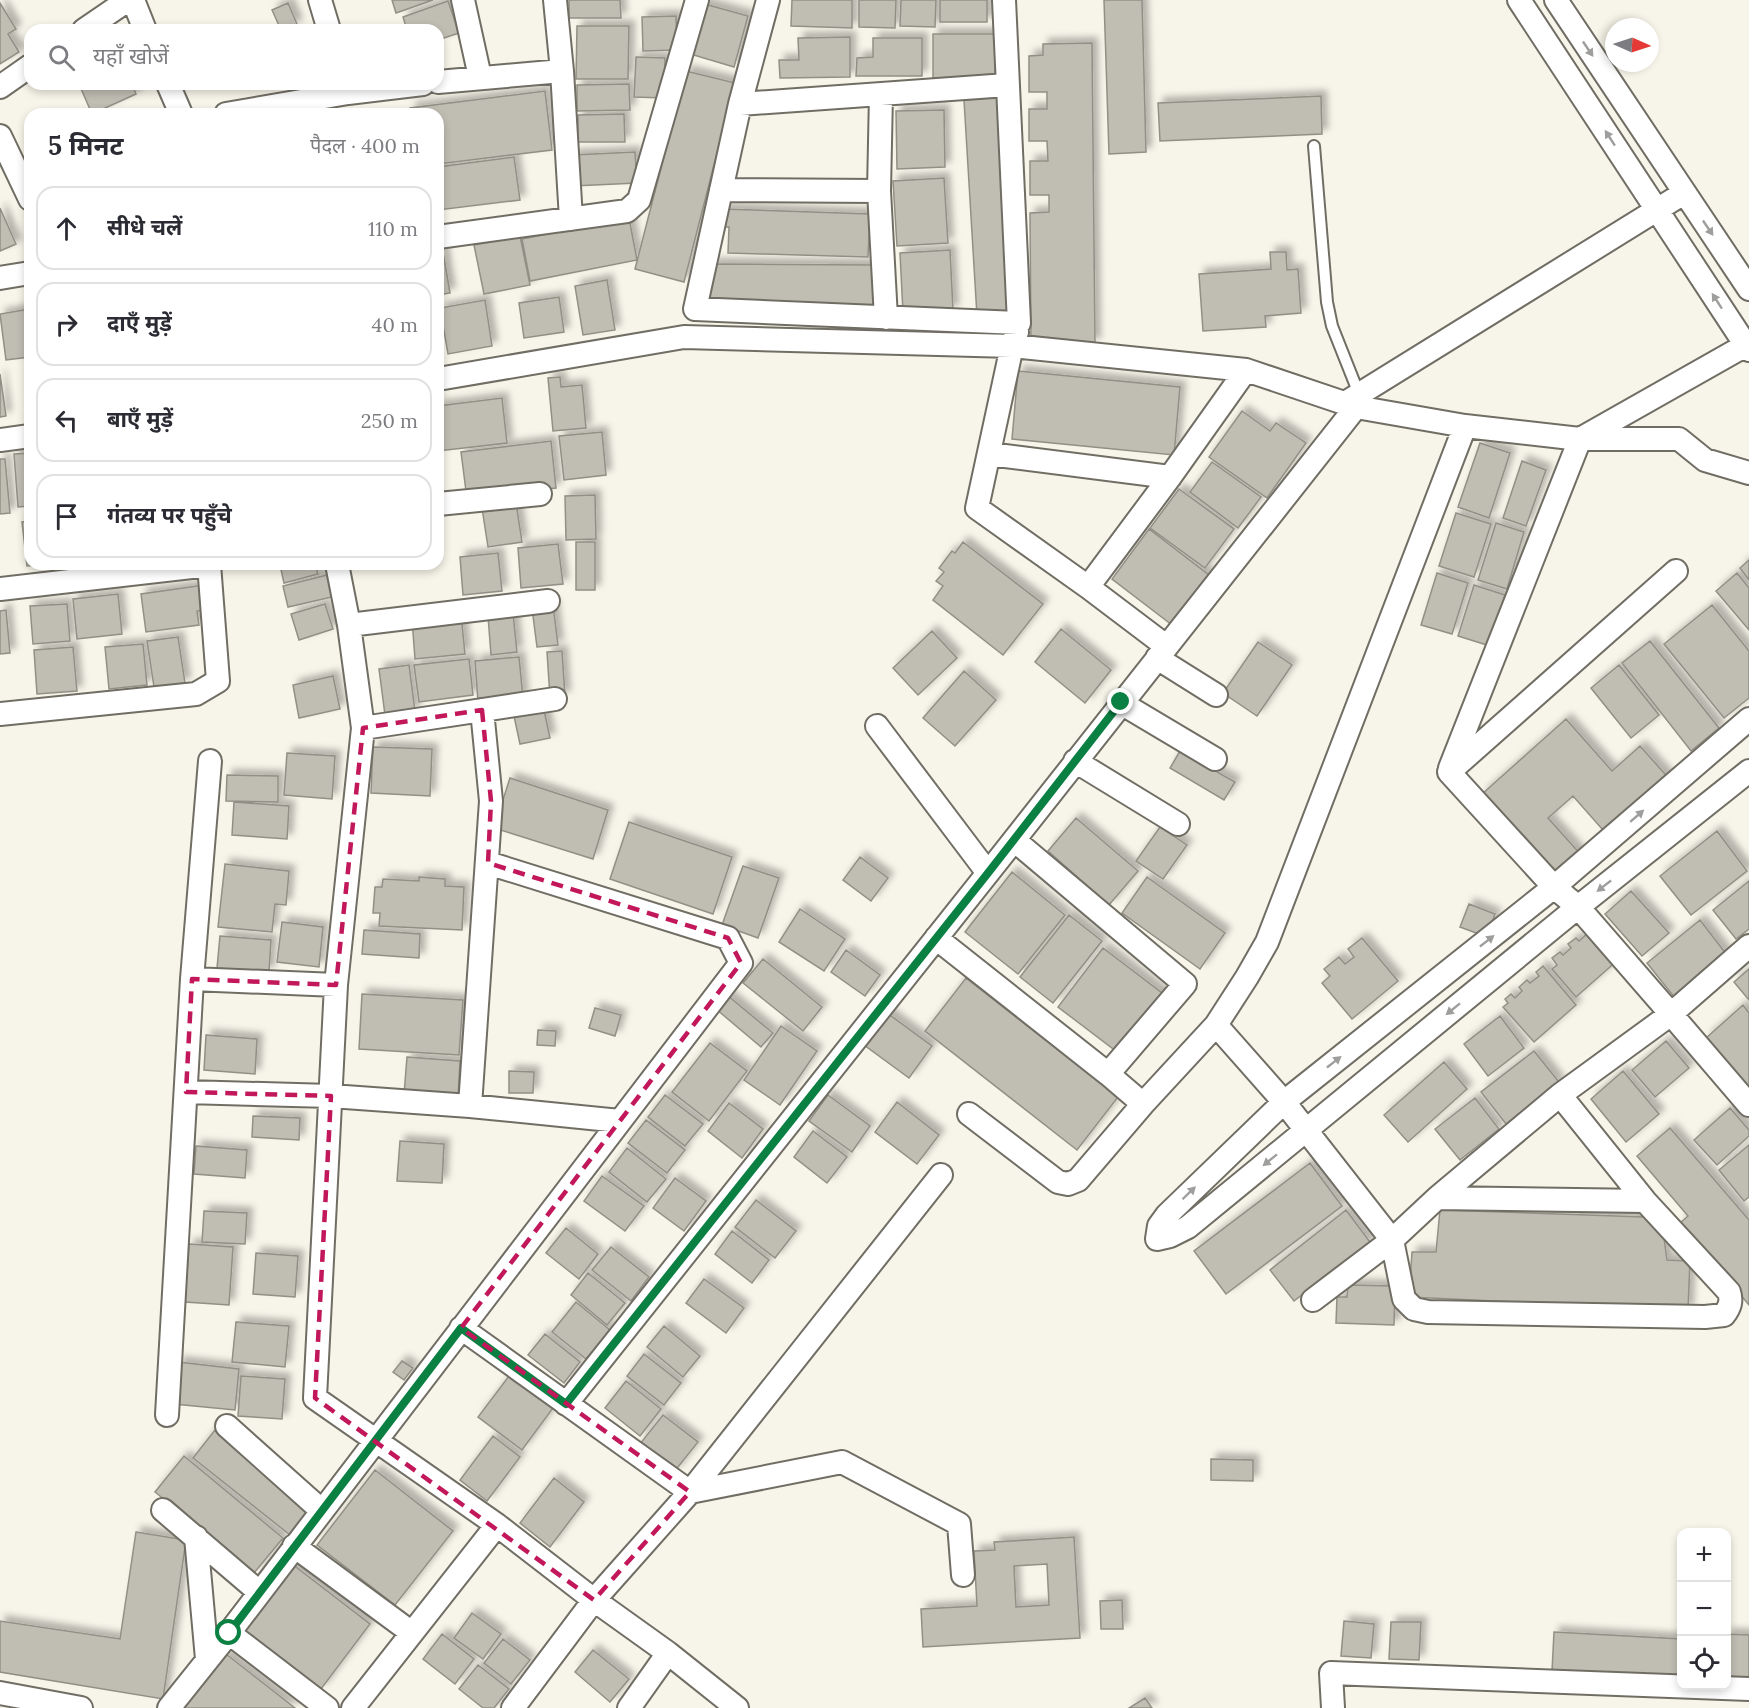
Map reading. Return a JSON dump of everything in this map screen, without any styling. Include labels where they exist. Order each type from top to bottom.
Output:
[{"type":"street","points":[[93,24],[130,0],[142,24]]},
{"type":"street","points":[[320,0],[327,24]]},
{"type":"street","points":[[463,0],[480,77]]},
{"type":"street","points":[[555,0],[562,71],[571,219]]},
{"type":"street","points":[[444,236],[627,211],[639,200],[697,0]]},
{"type":"street","points":[[768,0],[740,105],[695,309],[1019,323]]},
{"type":"street","points":[[1004,0],[1019,323],[977,508],[1088,587],[1162,652],[1216,694]]},
{"type":"street","points":[[1449,772],[1580,439],[1747,347],[1519,0]]},
{"type":"street","points":[[1556,0],[1749,289]]},
{"type":"street","points":[[0,87],[24,70]]},
{"type":"street","points":[[444,81],[562,71]]},
{"type":"street","points":[[740,105],[1007,85]]},
{"type":"street","points":[[171,90],[178,108]]},
{"type":"street","points":[[254,108],[337,90]]},
{"type":"street","points":[[881,94],[879,191],[886,318]]},
{"type":"street","points":[[0,136],[24,186]]},
{"type":"street","points":[[721,190],[879,191]]},
{"type":"street","points":[[566,1404],[1162,652],[1354,401],[1684,193]]},
{"type":"street","points":[[0,278],[24,274]]},
{"type":"street","points":[[444,378],[684,337],[1012,346],[1246,370],[1354,401],[1465,426],[1580,439],[1679,439],[1705,460],[1749,473]]},
{"type":"street","points":[[1088,587],[1246,370]]},
{"type":"street","points":[[969,1113],[1058,1182],[1068,1184],[1078,1180],[1143,1104],[1216,1025],[1267,942],[1465,426]]},
{"type":"street","points":[[0,440],[24,437]]},
{"type":"street","points":[[989,454],[1170,477]]},
{"type":"street","points":[[444,503],[540,494]]},
{"type":"street","points":[[0,589],[165,570]]},
{"type":"street","points":[[0,714],[196,694],[218,681],[209,570]]},
{"type":"street","points":[[338,570],[349,625],[363,728],[336,985],[315,1398],[497,1525],[594,1600],[668,1653],[737,1708]]},
{"type":"street","points":[[1449,772],[1676,571]]},
{"type":"street","points":[[349,625],[548,601]]},
{"type":"street","points":[[363,728],[555,699]]},
{"type":"street","points":[[1121,702],[1215,759]]},
{"type":"street","points":[[470,1106],[491,801],[482,710]]},
{"type":"street","points":[[1749,719],[1554,887],[1284,1102],[1167,1215],[1159,1226],[1157,1239],[1170,1236],[1188,1227],[1578,907],[1749,771]]},
{"type":"street","points":[[877,726],[988,873]]},
{"type":"street","points":[[167,1415],[192,979],[210,761]]},
{"type":"street","points":[[1075,761],[1178,824]]},
{"type":"street","points":[[1449,772],[1554,887],[1578,907],[1749,1105]]},
{"type":"street","points":[[1014,840],[1185,984],[1108,1074]]},
{"type":"street","points":[[169,1708],[229,1633],[741,963],[728,938],[488,863]]},
{"type":"street","points":[[936,938],[1143,1104]]},
{"type":"street","points":[[1313,1300],[1392,1240],[1437,1198],[1560,1095],[1671,1014],[1749,946]]},
{"type":"street","points":[[192,979],[336,985]]},
{"type":"street","points":[[1216,1025],[1284,1102],[1392,1240],[1404,1299],[1414,1308],[1428,1312],[1705,1317],[1724,1315],[1731,1299],[1729,1292],[1645,1201],[1560,1095]]},
{"type":"street","points":[[186,1092],[331,1096],[470,1106],[620,1121]]},
{"type":"street","points":[[513,1708],[594,1600],[690,1492],[941,1175]]},
{"type":"street","points":[[1437,1198],[1645,1201]]},
{"type":"street","points":[[461,1328],[690,1492],[842,1462],[959,1524],[963,1575]]},
{"type":"street","points":[[227,1426],[321,1510]]},
{"type":"street","points":[[163,1510],[259,1592]]},
{"type":"street","points":[[353,1708],[497,1525]]},
{"type":"street","points":[[196,1537],[207,1659]]},
{"type":"street","points":[[294,1546],[412,1633]]},
{"type":"street","points":[[229,1633],[327,1708]]},
{"type":"street","points":[[629,1708],[668,1653]]},
{"type":"street","points":[[1333,1708],[1331,1673],[1697,1698],[1749,1689]]},
{"type":"street","points":[[0,1693],[81,1708]]},
{"type":"lane","points":[[1314,146],[1326,302],[1354,401]]},
{"type":"highlighted area","points":[[482,710],[491,801],[488,863],[728,938],[741,963],[461,1328],[690,1492],[594,1600],[315,1398],[331,1096],[186,1092],[192,979],[336,985],[363,728]]},
{"type":"building","points":[[392,0],[433,0],[396,13]]},
{"type":"building","points":[[569,0],[620,0],[621,18],[569,18]]},
{"type":"building","points":[[792,0],[852,0],[852,28],[791,26]]},
{"type":"building","points":[[859,0],[896,0],[895,28],[859,27]]},
{"type":"building","points":[[901,0],[936,0],[935,27],[900,26]]},
{"type":"building","points":[[940,0],[987,0],[987,22],[940,22]]},
{"type":"building","points":[[1104,0],[1142,0],[1146,152],[1109,154]]},
{"type":"building","points":[[448,1],[459,33],[444,38],[444,24],[405,24],[403,17]]},
{"type":"building","points":[[0,3],[16,29],[8,34],[19,52],[0,64]]},
{"type":"building","points":[[288,3],[297,24],[278,24],[272,10]]},
{"type":"building","points":[[701,3],[748,16],[734,67],[687,53]]},
{"type":"building","points":[[676,16],[677,50],[643,51],[642,17]]},
{"type":"building","points":[[577,26],[629,26],[628,79],[576,79]]},
{"type":"building","points":[[933,34],[995,34],[995,78],[933,78]]},
{"type":"building","points":[[850,37],[850,77],[780,78],[779,60],[799,60],[798,38]]},
{"type":"building","points":[[873,38],[922,38],[922,76],[856,76],[857,58],[873,57]]},
{"type":"building","points":[[1092,43],[1095,343],[1031,344],[1030,213],[1049,212],[1049,195],[1030,195],[1030,161],[1048,161],[1047,141],[1029,141],[1029,109],[1047,109],[1047,92],[1029,92],[1029,56],[1043,55],[1043,44]]},
{"type":"building","points":[[636,57],[665,58],[664,98],[634,97]]},
{"type":"building","points":[[686,71],[735,83],[684,282],[635,269]]},
{"type":"building","points":[[629,84],[630,110],[577,111],[577,85]]},
{"type":"building","points":[[82,90],[134,90],[136,94],[105,108],[89,108]]},
{"type":"building","points":[[545,91],[552,150],[444,163],[444,108],[410,108]]},
{"type":"building","points":[[1321,96],[1322,134],[1160,141],[1158,103]]},
{"type":"building","points":[[1003,97],[1015,314],[977,316],[964,100]]},
{"type":"building","points":[[944,110],[945,167],[897,169],[896,111]]},
{"type":"building","points":[[624,114],[625,142],[578,142],[578,115]]},
{"type":"building","points":[[635,152],[637,183],[573,186],[572,155]]},
{"type":"building","points":[[514,157],[520,200],[444,209],[444,166]]},
{"type":"building","points":[[944,178],[948,243],[897,246],[893,181]]},
{"type":"building","points":[[0,208],[16,244],[0,251]]},
{"type":"building","points":[[723,209],[870,214],[868,257],[728,253],[729,227],[722,227]]},
{"type":"building","points":[[629,218],[637,260],[530,281],[522,239]]},
{"type":"building","points":[[520,236],[530,285],[484,294],[474,245]]},
{"type":"building","points":[[950,250],[953,310],[903,313],[900,253]]},
{"type":"building","points":[[1270,252],[1286,252],[1287,270],[1298,269],[1301,313],[1265,316],[1266,327],[1203,331],[1199,274],[1271,269]]},
{"type":"building","points":[[444,258],[450,293],[444,294]]},
{"type":"building","points":[[711,264],[876,265],[876,307],[710,306]]},
{"type":"building","points":[[607,280],[615,330],[583,335],[575,286]]},
{"type":"building","points":[[559,297],[564,332],[524,338],[519,303]]},
{"type":"building","points":[[485,300],[492,346],[448,354],[444,331],[444,307]]},
{"type":"building","points":[[24,310],[24,358],[6,360],[0,314]]},
{"type":"building","points":[[1018,371],[1180,387],[1174,455],[1012,439]]},
{"type":"building","points":[[0,374],[6,416],[0,417]]},
{"type":"building","points":[[560,377],[561,387],[582,385],[586,428],[553,431],[548,378]]},
{"type":"building","points":[[502,398],[507,443],[444,450],[444,405]]},
{"type":"building","points":[[1242,411],[1270,431],[1276,423],[1306,443],[1267,498],[1209,457]]},
{"type":"building","points":[[602,432],[606,475],[564,480],[559,436]]},
{"type":"building","points":[[551,441],[556,488],[467,499],[461,452]]},
{"type":"building","points":[[1480,443],[1510,453],[1489,518],[1458,507]]},
{"type":"building","points":[[24,453],[24,506],[18,507],[14,454]]},
{"type":"building","points":[[0,459],[5,459],[10,513],[0,514]]},
{"type":"building","points":[[1522,461],[1546,470],[1526,526],[1503,518]]},
{"type":"building","points":[[1212,462],[1261,497],[1238,528],[1190,492]]},
{"type":"building","points":[[1179,489],[1234,529],[1205,568],[1150,528]]},
{"type":"building","points":[[595,495],[596,539],[566,540],[565,496]]},
{"type":"building","points":[[516,503],[522,542],[488,547],[482,508]]},
{"type":"building","points":[[1456,513],[1491,524],[1474,577],[1439,566]]},
{"type":"building","points":[[1496,523],[1524,532],[1507,589],[1478,580]]},
{"type":"building","points":[[1149,529],[1209,575],[1172,625],[1112,579]]},
{"type":"building","points":[[576,542],[595,542],[595,590],[576,590]]},
{"type":"building","points":[[963,542],[1043,604],[1003,655],[933,600],[943,586],[936,581],[944,572],[939,568],[952,551],[955,553]]},
{"type":"building","points":[[558,544],[563,584],[521,588],[518,548]]},
{"type":"building","points":[[498,553],[502,591],[463,595],[460,557]]},
{"type":"building","points":[[1749,560],[1749,580],[1740,568]]},
{"type":"building","points":[[281,570],[317,570],[318,574],[284,583]]},
{"type":"building","points":[[1437,573],[1468,583],[1452,634],[1421,625]]},
{"type":"building","points":[[1737,573],[1749,588],[1749,630],[1716,591]]},
{"type":"building","points":[[327,575],[332,597],[288,607],[283,586]]},
{"type":"building","points":[[204,585],[208,609],[197,611],[199,625],[146,632],[141,594]]},
{"type":"building","points":[[1474,585],[1505,595],[1490,646],[1458,636]]},
{"type":"building","points":[[118,594],[122,634],[77,639],[73,599]]},
{"type":"building","points":[[67,604],[70,641],[33,644],[30,606]]},
{"type":"building","points":[[325,604],[333,629],[299,640],[291,614]]},
{"type":"building","points":[[553,605],[558,645],[537,647],[532,608]]},
{"type":"building","points":[[1712,605],[1749,651],[1749,698],[1724,718],[1664,644]]},
{"type":"building","points":[[6,610],[10,653],[0,654],[0,611]]},
{"type":"building","points":[[513,613],[517,652],[491,655],[488,616]]},
{"type":"building","points":[[461,614],[465,654],[415,659],[412,619]]},
{"type":"building","points":[[1061,629],[1111,670],[1085,703],[1035,662]]},
{"type":"building","points":[[932,631],[957,658],[918,695],[893,668]]},
{"type":"building","points":[[178,637],[185,683],[154,687],[147,641]]},
{"type":"building","points":[[1650,641],[1719,728],[1691,751],[1622,663]]},
{"type":"building","points":[[1258,642],[1292,665],[1257,716],[1223,693]]},
{"type":"building","points":[[143,644],[147,685],[109,689],[105,647]]},
{"type":"building","points":[[73,647],[77,691],[37,694],[34,650]]},
{"type":"building","points":[[562,651],[565,696],[550,697],[547,652]]},
{"type":"building","points":[[519,657],[523,698],[478,702],[475,661]]},
{"type":"building","points":[[469,659],[473,695],[419,702],[414,665]]},
{"type":"building","points":[[409,665],[415,711],[385,715],[379,669]]},
{"type":"building","points":[[1619,665],[1659,715],[1631,738],[1591,688]]},
{"type":"building","points":[[964,671],[996,700],[955,746],[923,718]]},
{"type":"building","points":[[333,676],[340,709],[299,718],[293,685]]},
{"type":"building","points":[[544,710],[550,738],[520,744],[514,716]]},
{"type":"building","points":[[1566,719],[1612,771],[1640,746],[1673,783],[1610,838],[1573,796],[1548,818],[1583,857],[1557,880],[1482,794]]},
{"type":"building","points":[[373,747],[432,749],[430,796],[371,793]]},
{"type":"building","points":[[1180,751],[1235,782],[1224,800],[1170,768]]},
{"type":"building","points":[[287,753],[335,756],[332,799],[284,795]]},
{"type":"building","points":[[227,775],[278,776],[278,802],[226,801]]},
{"type":"building","points":[[510,778],[608,810],[593,859],[494,828]]},
{"type":"building","points":[[234,802],[289,806],[287,839],[232,835]]},
{"type":"building","points":[[1076,818],[1138,871],[1109,905],[1048,851]]},
{"type":"building","points":[[629,822],[732,857],[713,914],[610,879]]},
{"type":"building","points":[[1160,827],[1187,845],[1163,879],[1136,861]]},
{"type":"building","points":[[1717,831],[1747,871],[1691,915],[1660,876]]},
{"type":"building","points":[[860,857],[888,878],[871,901],[843,880]]},
{"type":"building","points":[[225,864],[289,871],[286,905],[275,904],[272,932],[218,927]]},
{"type":"building","points":[[743,866],[779,878],[758,938],[722,925]]},
{"type":"building","points":[[1012,872],[1065,915],[1018,974],[965,932]]},
{"type":"building","points":[[419,877],[445,879],[445,886],[464,887],[462,930],[379,926],[380,913],[373,913],[375,887],[382,887],[383,879],[419,881]]},
{"type":"building","points":[[1147,877],[1225,933],[1200,969],[1122,913]]},
{"type":"building","points":[[1749,881],[1749,929],[1736,939],[1713,910]]},
{"type":"building","points":[[1631,891],[1669,933],[1642,956],[1605,914]]},
{"type":"building","points":[[1469,904],[1495,914],[1487,937],[1460,927]]},
{"type":"building","points":[[800,909],[845,939],[824,971],[779,942]]},
{"type":"building","points":[[1069,915],[1102,941],[1053,1003],[1020,977]]},
{"type":"building","points":[[1700,920],[1727,955],[1675,998],[1647,963]]},
{"type":"building","points":[[282,922],[323,927],[319,967],[277,962]]},
{"type":"building","points":[[364,930],[420,934],[419,958],[362,954]]},
{"type":"building","points":[[1588,933],[1619,959],[1576,997],[1552,969],[1557,965],[1552,958],[1560,952],[1563,955],[1571,948],[1568,944],[1576,938],[1579,941]]},
{"type":"building","points":[[220,936],[271,940],[269,972],[217,968]]},
{"type":"building","points":[[1362,938],[1398,981],[1352,1019],[1322,983],[1330,976],[1324,969],[1339,957],[1345,964],[1354,957],[1348,949]]},
{"type":"building","points":[[1103,948],[1166,996],[1121,1055],[1058,1007]]},
{"type":"building","points":[[846,950],[880,975],[865,996],[831,972]]},
{"type":"building","points":[[763,959],[822,1007],[803,1031],[743,983]]},
{"type":"building","points":[[1543,966],[1576,1005],[1534,1042],[1503,1007],[1508,1003],[1505,999],[1511,994],[1515,998],[1522,991],[1519,987],[1527,980],[1530,983],[1539,976],[1536,972]]},
{"type":"building","points":[[1749,969],[1749,1000],[1734,982]]},
{"type":"building","points":[[966,978],[1118,1097],[1077,1150],[925,1031]]},
{"type":"building","points":[[362,994],[463,1000],[459,1055],[359,1049]]},
{"type":"building","points":[[727,995],[773,1033],[761,1047],[716,1009]]},
{"type":"building","points":[[1743,1005],[1749,1013],[1749,1087],[1706,1038]]},
{"type":"building","points":[[595,1008],[621,1015],[615,1036],[589,1028]]},
{"type":"building","points":[[883,1010],[932,1046],[909,1078],[860,1042]]},
{"type":"building","points":[[1500,1016],[1524,1048],[1488,1076],[1464,1044]]},
{"type":"building","points":[[781,1026],[817,1051],[780,1105],[744,1080]]},
{"type":"building","points":[[538,1030],[556,1031],[555,1046],[537,1045]]},
{"type":"building","points":[[206,1035],[257,1039],[255,1074],[204,1070]]},
{"type":"building","points":[[1666,1041],[1689,1068],[1655,1097],[1632,1070]]},
{"type":"building","points":[[710,1043],[747,1071],[709,1121],[672,1092]]},
{"type":"building","points":[[1534,1051],[1559,1082],[1506,1124],[1481,1092]]},
{"type":"building","points":[[407,1057],[460,1061],[458,1098],[404,1095]]},
{"type":"building","points":[[1444,1062],[1467,1089],[1408,1142],[1384,1115]]},
{"type":"building","points":[[509,1071],[534,1072],[533,1093],[509,1093]]},
{"type":"building","points":[[1623,1071],[1659,1114],[1626,1142],[1591,1099]]},
{"type":"building","points":[[665,1095],[703,1124],[685,1146],[648,1117]]},
{"type":"building","points":[[828,1095],[870,1126],[852,1152],[809,1121]]},
{"type":"building","points":[[1475,1098],[1499,1129],[1460,1160],[1435,1129]]},
{"type":"building","points":[[897,1102],[939,1135],[917,1164],[875,1132]]},
{"type":"building","points":[[729,1103],[763,1129],[742,1158],[708,1131]]},
{"type":"building","points":[[1730,1108],[1749,1130],[1749,1136],[1717,1165],[1694,1140]]},
{"type":"building","points":[[253,1116],[300,1118],[299,1140],[252,1137]]},
{"type":"building","points":[[646,1120],[685,1150],[667,1173],[628,1143]]},
{"type":"building","points":[[1670,1128],[1749,1220],[1749,1305],[1680,1223],[1688,1216],[1637,1156]]},
{"type":"building","points":[[813,1131],[847,1157],[827,1183],[794,1157]]},
{"type":"building","points":[[400,1141],[444,1144],[442,1183],[397,1181]]},
{"type":"building","points":[[1749,1145],[1749,1197],[1744,1201],[1719,1170]]},
{"type":"building","points":[[196,1146],[247,1150],[245,1178],[194,1174]]},
{"type":"building","points":[[627,1148],[666,1179],[647,1202],[609,1172]]},
{"type":"building","points":[[1310,1163],[1342,1206],[1226,1294],[1194,1251]]},
{"type":"building","points":[[602,1176],[644,1206],[625,1231],[584,1201]]},
{"type":"building","points":[[675,1178],[706,1201],[684,1231],[653,1208]]},
{"type":"building","points":[[756,1200],[796,1231],[775,1258],[735,1227]]},
{"type":"building","points":[[1346,1210],[1370,1242],[1294,1301],[1270,1270]]},
{"type":"building","points":[[1440,1210],[1644,1217],[1664,1238],[1667,1260],[1690,1261],[1688,1310],[1409,1297],[1412,1252],[1436,1252]]},
{"type":"building","points":[[204,1211],[247,1213],[245,1244],[202,1242]]},
{"type":"building","points":[[566,1228],[598,1254],[579,1279],[546,1253]]},
{"type":"building","points":[[732,1231],[769,1260],[752,1283],[715,1254]]},
{"type":"building","points":[[189,1244],[233,1247],[229,1305],[185,1302]]},
{"type":"building","points":[[611,1247],[649,1277],[631,1301],[592,1270]]},
{"type":"building","points":[[256,1253],[298,1256],[295,1297],[253,1294]]},
{"type":"building","points":[[588,1273],[625,1303],[607,1325],[571,1295]]},
{"type":"building","points":[[704,1279],[744,1308],[726,1333],[686,1303]]},
{"type":"building","points":[[1348,1285],[1395,1286],[1394,1325],[1336,1323],[1337,1297],[1347,1297]]},
{"type":"building","points":[[576,1302],[610,1330],[586,1359],[552,1332]]},
{"type":"building","points":[[236,1322],[289,1326],[285,1367],[232,1362]]},
{"type":"building","points":[[664,1326],[700,1356],[683,1377],[647,1347]]},
{"type":"building","points":[[545,1334],[580,1362],[564,1383],[528,1355]]},
{"type":"building","points":[[644,1354],[681,1383],[664,1405],[627,1376]]},
{"type":"building","points":[[402,1361],[413,1368],[404,1380],[393,1372]]},
{"type":"building","points":[[178,1362],[239,1369],[235,1410],[174,1404]]},
{"type":"building","points":[[241,1376],[285,1379],[282,1419],[238,1416]]},
{"type":"building","points":[[509,1376],[553,1408],[522,1450],[478,1417]]},
{"type":"building","points":[[626,1381],[661,1409],[640,1436],[605,1408]]},
{"type":"building","points":[[663,1415],[698,1442],[674,1472],[639,1445]]},
{"type":"building","points":[[215,1430],[312,1508],[290,1535],[193,1458]]},
{"type":"building","points":[[493,1436],[520,1457],[487,1501],[460,1480]]},
{"type":"building","points":[[184,1456],[283,1538],[254,1573],[155,1492]]},
{"type":"building","points":[[1211,1459],[1253,1460],[1253,1481],[1211,1480]]},
{"type":"building","points":[[375,1470],[453,1531],[395,1605],[317,1545]]},
{"type":"building","points":[[554,1478],[584,1502],[550,1547],[520,1523]]},
{"type":"building","points":[[136,1532],[186,1540],[163,1699],[0,1672],[0,1621],[120,1639]]},
{"type":"building","points":[[1074,1537],[1080,1638],[923,1647],[921,1609],[977,1606],[974,1551],[995,1550],[994,1542]],"holes":[[[1047,1564],[1049,1605],[1016,1607],[1014,1566]]]},
{"type":"building","points":[[292,1564],[370,1624],[321,1689],[243,1629]]},
{"type":"building","points":[[1122,1600],[1123,1629],[1101,1629],[1100,1601]]},
{"type":"building","points":[[472,1613],[501,1634],[483,1659],[454,1638]]},
{"type":"building","points":[[1344,1621],[1374,1624],[1371,1658],[1341,1656]]},
{"type":"building","points":[[1391,1622],[1421,1622],[1419,1660],[1389,1659]]},
{"type":"building","points":[[1554,1632],[1677,1639],[1677,1678],[1552,1671]]},
{"type":"building","points":[[442,1634],[474,1659],[455,1684],[423,1659]]},
{"type":"building","points":[[1731,1634],[1749,1635],[1749,1679],[1731,1678]]},
{"type":"building","points":[[503,1639],[530,1660],[511,1684],[484,1663]]},
{"type":"building","points":[[593,1650],[629,1679],[610,1702],[575,1672]]},
{"type":"building","points":[[226,1654],[295,1708],[183,1708]]},
{"type":"building","points":[[478,1665],[509,1689],[494,1708],[483,1708],[459,1689]]},
{"type":"building","points":[[1145,1698],[1152,1708],[1129,1708]]},
{"type":"route","points":[[229,1633],[461,1328],[566,1404],[1121,702]]}]
